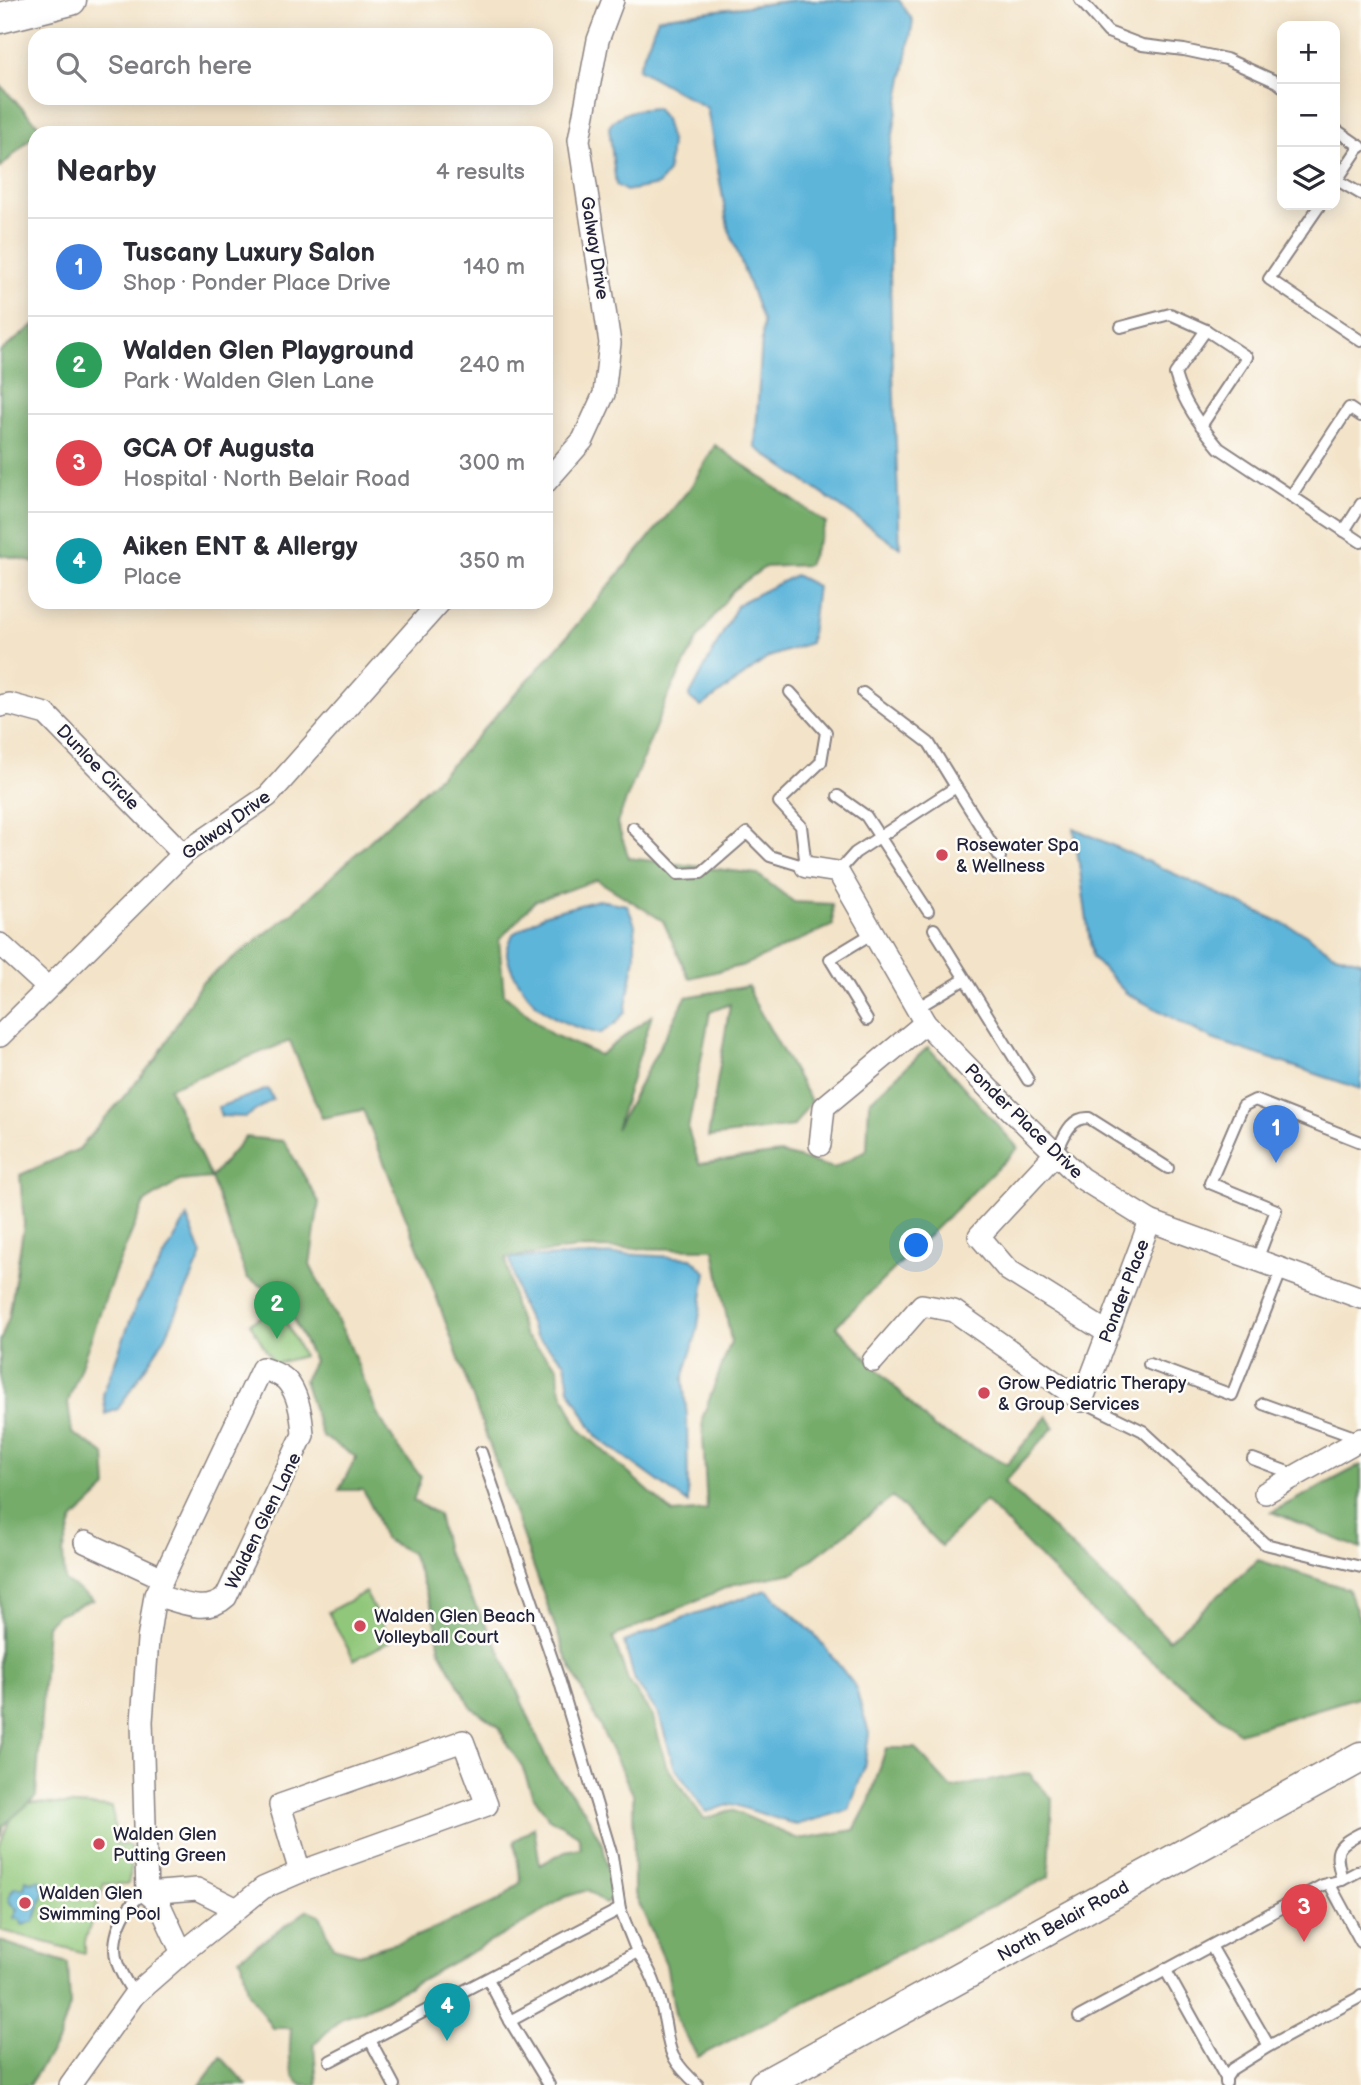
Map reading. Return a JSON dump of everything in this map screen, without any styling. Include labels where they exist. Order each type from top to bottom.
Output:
[{"type":"main road","points":[[0,18],[71,0]]},
{"type":"main road","name":"North Belair Road","points":[[764,2085],[1361,1757]]},
{"type":"street","name":"Galway Drive","points":[[553,474],[583,440],[604,394],[610,343],[579,140],[598,40],[613,0]]},
{"type":"street","name":"Galway Drive","points":[[0,1036],[183,854],[268,796],[434,609]]},
{"type":"street","name":"Dunloe Circle","points":[[0,706],[9,704],[46,714],[183,854]]},
{"type":"street","points":[[806,867],[838,872]]},
{"type":"street","name":"Ponder Place Drive","points":[[838,872],[921,1015],[991,1091],[1082,1178],[1150,1221],[1361,1298]]},
{"type":"street","points":[[0,944],[48,988]]},
{"type":"street","points":[[820,1145],[824,1107],[921,1015]]},
{"type":"street","points":[[1056,1153],[979,1236],[1008,1270],[1108,1332]]},
{"type":"street","name":"Ponder Place","points":[[1082,1401],[1150,1221]]},
{"type":"street","points":[[873,1360],[922,1305],[954,1311],[1082,1401]]},
{"type":"street","name":"Walden Glen Lane","points":[[85,1542],[159,1586],[205,1608],[221,1602],[226,1597],[303,1434],[297,1400],[287,1380],[262,1368],[159,1586],[148,1640],[142,1721],[147,1893]]},
{"type":"street","points":[[1265,1493],[1360,1439]]},
{"type":"street","points":[[70,2085],[134,1995],[263,1888],[300,1872],[487,1805],[463,1741],[279,1805],[300,1872]]},
{"type":"street","points":[[147,1893],[197,1889],[237,1909]]},
{"type":"street","points":[[147,1893],[159,1903],[182,1953]]},
{"type":"lane","points":[[1080,0],[1108,32],[1142,45],[1226,59],[1280,84]]},
{"type":"lane","points":[[1340,132],[1360,146],[1340,175]]},
{"type":"lane","points":[[1340,183],[1361,194]]},
{"type":"lane","points":[[1317,210],[1269,279],[1361,341]]},
{"type":"lane","points":[[1121,327],[1170,314],[1206,330],[1247,357],[1201,426]]},
{"type":"lane","points":[[1206,330],[1175,374],[1181,393],[1201,426],[1219,448],[1361,542]]},
{"type":"lane","points":[[1291,496],[1349,408],[1361,415]]},
{"type":"lane","points":[[1344,531],[1361,504]]},
{"type":"lane","points":[[633,828],[678,874],[701,873],[747,832],[770,856],[806,867],[801,826],[779,802],[821,762],[826,732],[790,692]]},
{"type":"lane","points":[[863,693],[929,743],[1000,857]]},
{"type":"lane","points":[[838,872],[855,853],[956,787]]},
{"type":"lane","points":[[838,796],[866,816],[928,911]]},
{"type":"lane","points":[[934,929],[1028,1080]]},
{"type":"lane","points":[[867,1020],[830,959],[873,933]]},
{"type":"lane","points":[[921,1015],[965,979]]},
{"type":"lane","points":[[1257,1260],[1276,1210],[1210,1183],[1243,1106],[1255,1101],[1361,1142]]},
{"type":"lane","points":[[1056,1153],[1072,1124],[1077,1119],[1089,1118],[1168,1168]]},
{"type":"lane","points":[[1149,1364],[1232,1395],[1282,1269]]},
{"type":"lane","points":[[1082,1401],[1143,1431],[1265,1544],[1361,1567]]},
{"type":"lane","points":[[1263,1404],[1360,1439]]},
{"type":"lane","points":[[481,1452],[559,1679],[612,1856],[620,1909],[637,1952],[646,1962],[656,1987],[667,2042],[687,2076],[698,2085]]},
{"type":"lane","points":[[1253,1459],[1296,1475]]},
{"type":"lane","points":[[1342,1880],[1336,1854],[1339,1846],[1361,1833]]},
{"type":"lane","points":[[1079,2017],[1323,1885],[1342,1880],[1361,1870]]},
{"type":"lane","points":[[1329,1884],[1361,1942]]},
{"type":"lane","points":[[134,1995],[118,1966],[115,1952],[125,1913],[138,1896],[147,1893]]},
{"type":"lane","points":[[330,2061],[620,1909]]},
{"type":"lane","points":[[1211,1946],[1269,2046]]},
{"type":"lane","points":[[510,2021],[637,1952]]},
{"type":"lane","points":[[1165,1969],[1226,2081]]},
{"type":"lane","points":[[488,1979],[549,2085]]},
{"type":"lane","points":[[1226,2081],[1232,2069],[1361,1995]]},
{"type":"lane","points":[[370,2040],[389,2083]]},
{"type":"green space","points":[[0,85],[39,126],[28,126],[28,141],[0,168]]},
{"type":"green space","points":[[28,330],[28,560],[0,555],[0,352]]},
{"type":"green space","points":[[715,445],[826,523],[808,565],[765,567],[733,590],[698,638],[668,696],[617,823],[629,858],[757,874],[794,902],[832,904],[833,925],[745,965],[689,978],[663,921],[597,880],[535,901],[499,940],[504,994],[551,1034],[600,1055],[652,1015],[616,1129],[686,997],[749,986],[751,996],[811,1101],[794,1126],[708,1137],[730,1004],[710,1012],[688,1129],[699,1164],[780,1153],[834,1168],[867,1149],[869,1102],[928,1047],[1018,1148],[836,1326],[934,1428],[1007,1464],[1047,1416],[1054,1427],[1004,1482],[1169,1640],[1258,1560],[1348,1589],[1361,1623],[1361,1696],[1239,1733],[1091,1610],[985,1501],[941,1546],[893,1497],[794,1573],[734,1584],[613,1637],[628,1680],[653,1717],[666,1765],[704,1819],[732,1810],[798,1839],[854,1830],[869,1802],[886,1748],[915,1748],[951,1788],[1029,1773],[1052,1799],[1049,1877],[698,2057],[676,2019],[666,1964],[634,1892],[633,1794],[566,1657],[426,1268],[363,1110],[322,1118],[290,1041],[169,1088],[211,1178],[180,1181],[144,1203],[115,1272],[68,1402],[72,1433],[105,1454],[107,1488],[73,1520],[63,1553],[65,1581],[93,1600],[58,1614],[47,1625],[36,1797],[3,1826],[0,1837],[0,1342],[9,1317],[24,1224],[20,1175],[79,1149],[156,1059],[201,983],[296,910],[454,762],[564,640],[691,487]],"holes":[[[577,1248],[714,1249],[731,1341],[702,1419],[707,1510],[673,1513],[579,1429],[559,1385],[558,1367],[525,1336],[514,1305],[506,1258]]]},
{"type":"green space","points":[[245,1137],[284,1141],[319,1202],[310,1265],[348,1341],[377,1413],[421,1477],[413,1501],[438,1514],[446,1551],[500,1651],[550,1767],[583,1808],[603,1845],[613,1897],[605,1904],[588,1890],[565,1897],[525,1923],[384,2000],[343,2017],[314,2044],[317,2085],[300,2084],[296,2079],[290,2058],[291,2028],[272,2028],[248,1991],[239,1958],[308,1910],[320,1915],[333,1947],[359,1954],[412,1938],[500,1900],[521,1881],[514,1841],[534,1827],[540,1865],[565,1851],[581,1848],[578,1835],[549,1818],[532,1794],[522,1766],[499,1727],[471,1707],[440,1651],[434,1613],[411,1553],[384,1539],[363,1490],[339,1490],[356,1457],[322,1436],[304,1380],[314,1361],[283,1298],[267,1304],[265,1288],[247,1278],[211,1178]]},
{"type":"green space","points":[[279,1307],[303,1356],[274,1364],[250,1323]]},
{"type":"green space","points":[[1361,1465],[1361,1549],[1272,1512]]},
{"type":"green space","name":"Walden Glen Beach Volleyball Court","points":[[365,1592],[391,1641],[354,1660],[328,1612]]},
{"type":"green space","points":[[17,1802],[112,1807],[117,1845],[130,1845],[133,1860],[128,1884],[104,1884],[85,1941],[85,1953],[0,1930],[0,1844]]},
{"type":"green space","points":[[0,1941],[68,1963],[70,2005],[59,2040],[29,2085],[0,2085]]},
{"type":"green space","points":[[221,2057],[247,2085],[200,2085]]},
{"type":"water","points":[[795,0],[899,0],[913,21],[888,162],[900,548],[755,447],[763,322],[728,227],[707,108],[638,69],[658,18]]},
{"type":"water","points":[[656,108],[665,119],[671,142],[668,172],[658,185],[626,191],[616,185],[609,127],[623,114]]},
{"type":"water","points":[[795,575],[817,586],[810,643],[769,657],[701,707],[689,697],[738,604]]},
{"type":"water","points":[[1074,828],[1304,933],[1332,953],[1361,961],[1361,1089],[1212,1039],[1126,993],[1092,957]]},
{"type":"water","points":[[598,900],[627,905],[635,925],[635,957],[625,1012],[615,1024],[599,1034],[554,1017],[536,1004],[514,975],[507,952],[513,934],[546,914]]},
{"type":"water","points":[[268,1089],[273,1099],[246,1117],[221,1116],[218,1107]]},
{"type":"water","points":[[187,1217],[202,1255],[166,1336],[118,1409],[106,1414],[103,1394],[136,1305]]},
{"type":"water","points":[[622,1254],[691,1258],[706,1272],[697,1332],[683,1379],[687,1417],[688,1503],[597,1437],[569,1389],[565,1362],[536,1336],[519,1300],[510,1258]]},
{"type":"water","points":[[767,1590],[816,1636],[855,1686],[869,1733],[864,1768],[849,1810],[796,1825],[732,1804],[706,1812],[674,1766],[659,1715],[635,1681],[624,1642],[683,1618]]},
{"type":"water","name":"Walden Glen Swimming Pool","points":[[26,1880],[39,1880],[41,1888],[45,1889],[34,1922],[23,1925],[19,1919],[13,1918],[17,1909],[9,1899],[15,1887],[24,1889]]},
{"type":"place","name":"Rosewater Spa & Wellness","points":[[942,855]]},
{"type":"place","name":"Tuscany Luxury Salon","points":[[1276,1163]]},
{"type":"place","name":"Walden Glen Playground","points":[[277,1339]]},
{"type":"place","name":"Grow Pediatric Therapy & Group Services","points":[[984,1393]]},
{"type":"place","name":"Walden Glen Beach Volleyball Court","points":[[360,1626]]},
{"type":"place","name":"Walden Glen Putting Green","points":[[99,1844]]},
{"type":"place","name":"Walden Glen Swimming Pool","points":[[25,1903]]},
{"type":"place","name":"GCA Of Augusta","points":[[1304,1942]]},
{"type":"place","name":"Aiken ENT & Allergy","points":[[447,2041]]}]
